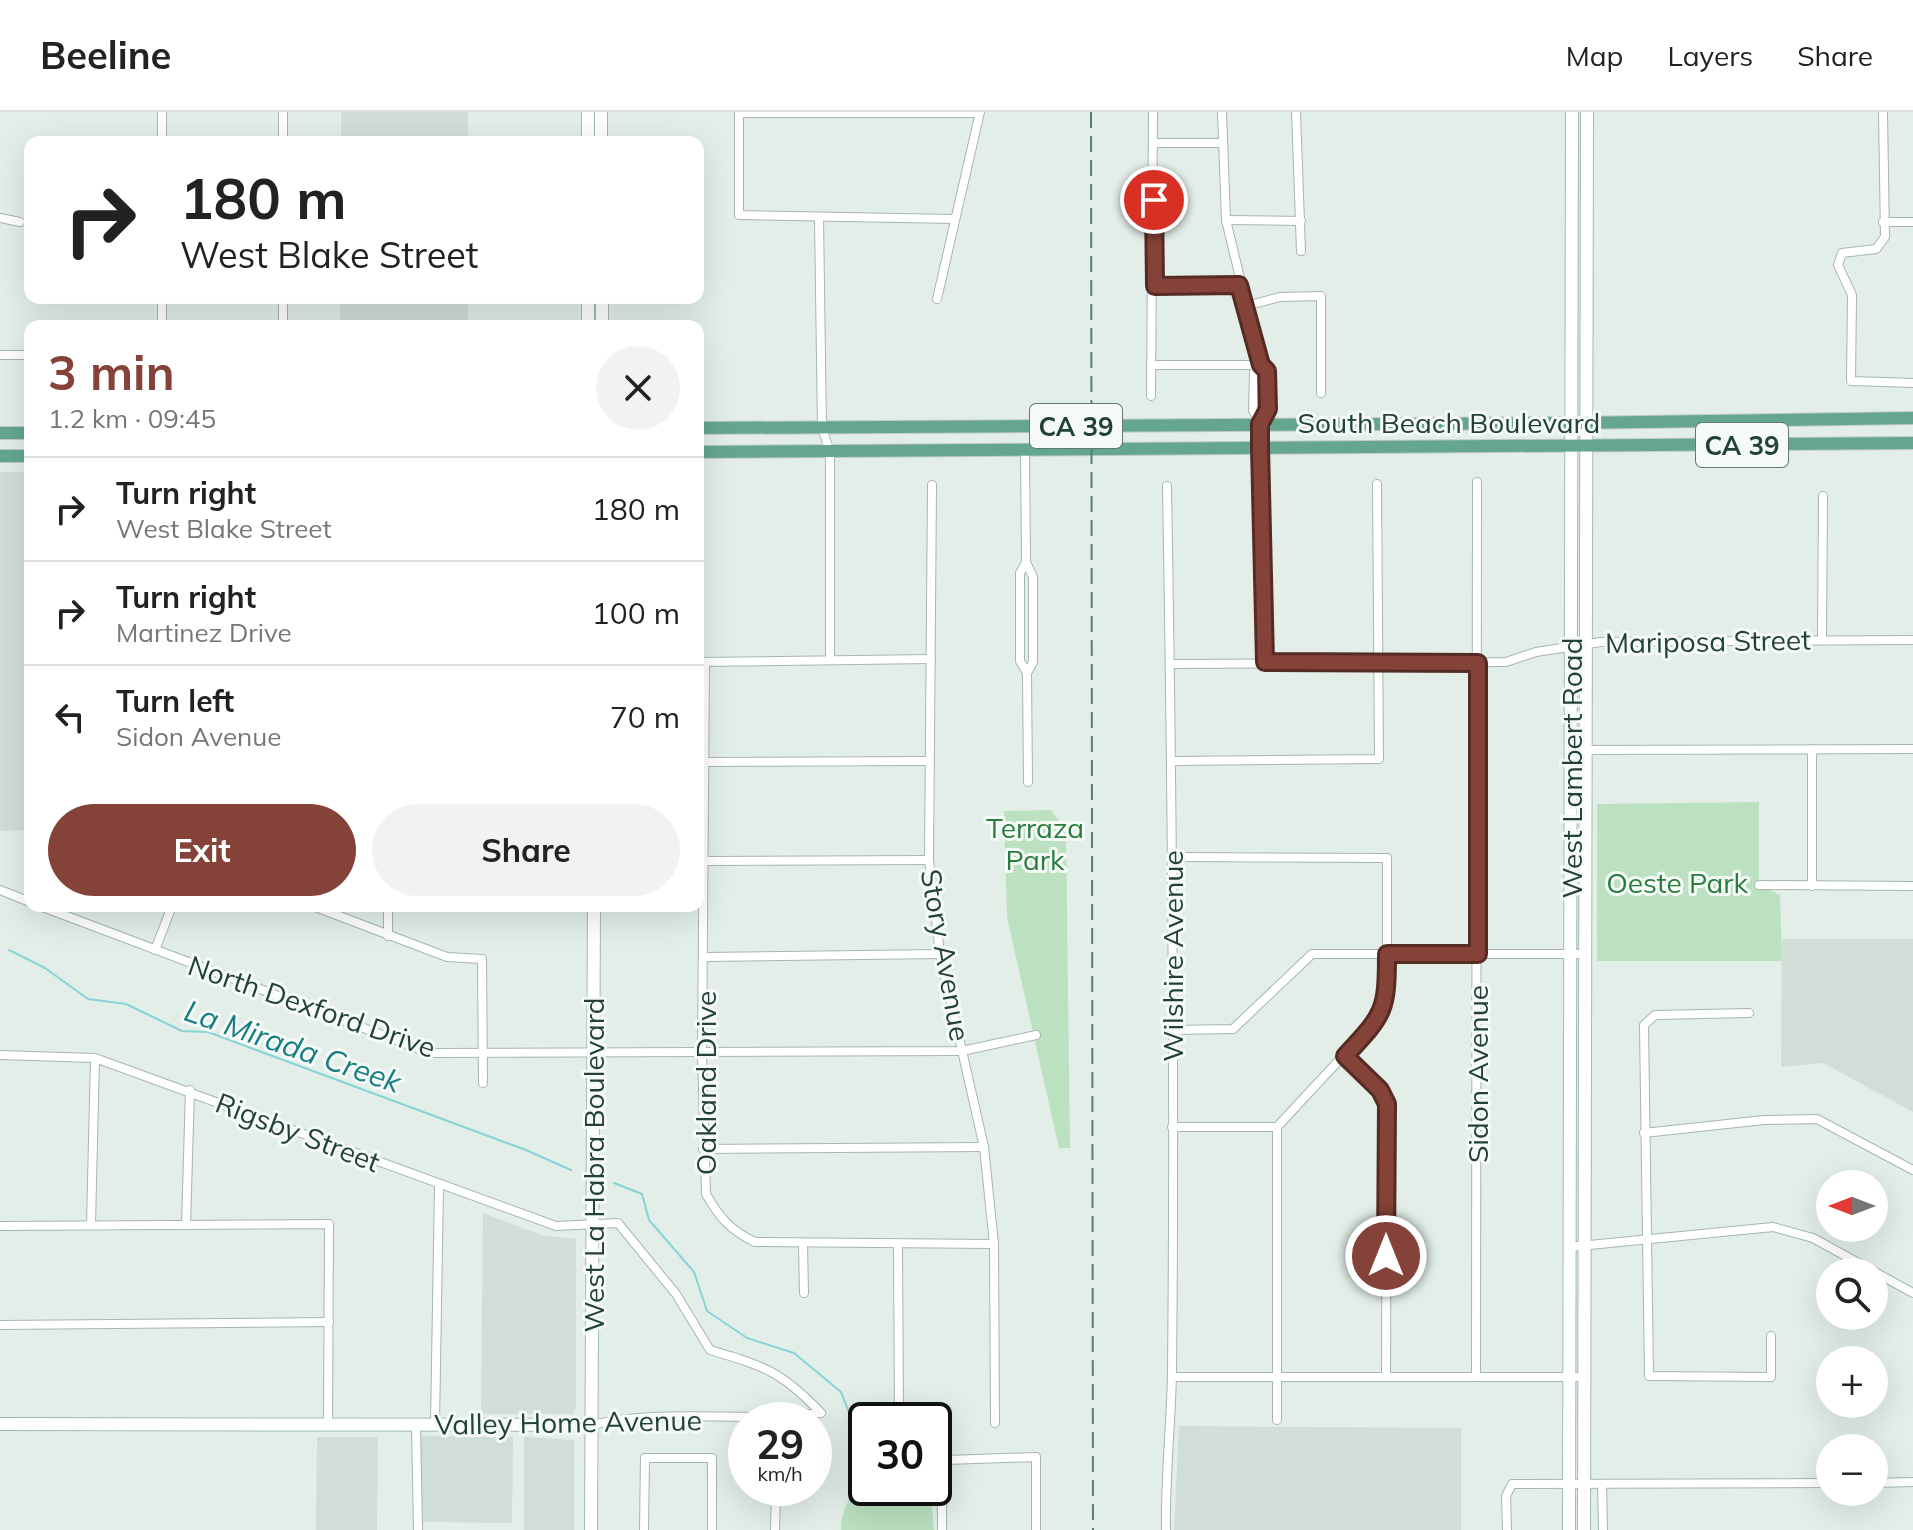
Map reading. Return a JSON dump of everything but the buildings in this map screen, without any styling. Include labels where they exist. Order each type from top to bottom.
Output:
[{"type":"main road","points":[[588,112],[588,136]]},
{"type":"main road","points":[[601,112],[601,136]]},
{"type":"main road","name":"West Lambert Road","points":[[1569,1530],[1572,112]]},
{"type":"main road","name":"West Lambert Road","points":[[1584,1530],[1587,112]]},
{"type":"main road","name":"South Beach Boulevard","points":[[704,428],[1913,418]]},
{"type":"main road","points":[[0,433],[24,433]]},
{"type":"main road","name":"South Beach Boulevard","points":[[704,452],[1913,443]]},
{"type":"main road","points":[[0,456],[24,456]]},
{"type":"main road","name":"West La Habra Boulevard","points":[[591,1530],[594,912]]},
{"type":"main road","name":"Valley Home Avenue","points":[[0,1424],[592,1425]]},
{"type":"street","points":[[162,112],[162,136]]},
{"type":"street","points":[[283,112],[283,136]]},
{"type":"street","points":[[937,299],[980,113],[739,112],[739,215],[955,219]]},
{"type":"street","points":[[1151,396],[1155,286],[1153,112]]},
{"type":"street","points":[[1222,112],[1226,220],[1239,285],[1261,365],[1267,371],[1268,409],[1260,424]]},
{"type":"street","points":[[1296,112],[1301,251]]},
{"type":"street","points":[[1883,112],[1885,237],[1879,248],[1845,251],[1839,259],[1839,267],[1852,295],[1851,381],[1913,383]]},
{"type":"street","points":[[1153,143],[1221,143]]},
{"type":"street","points":[[0,218],[20,222]]},
{"type":"street","points":[[819,218],[822,428],[830,452],[830,659]]},
{"type":"street","points":[[1226,220],[1301,221]]},
{"type":"street","points":[[1883,222],[1913,222]]},
{"type":"street","points":[[1155,286],[1239,285]]},
{"type":"street","points":[[1246,306],[1280,297],[1321,296],[1321,393]]},
{"type":"street","points":[[0,355],[24,355]]},
{"type":"street","points":[[1151,365],[1261,365]]},
{"type":"street","points":[[1261,365],[1254,372],[1253,410],[1260,424],[1265,662]]},
{"type":"street","points":[[1025,451],[1026,562],[1020,573],[1020,661],[1027,673],[1028,782]]},
{"type":"street","name":"Sidon Avenue","points":[[1476,1377],[1477,482]]},
{"type":"street","points":[[1173,761],[1379,759],[1381,663],[1377,484]]},
{"type":"street","name":"Story Avenue","points":[[932,485],[929,860],[940,954],[984,1147],[994,1244],[995,1423]]},
{"type":"street","name":"Wilshire Avenue","points":[[1166,1530],[1172,1377],[1173,1030],[1173,761],[1167,486]]},
{"type":"street","points":[[1822,638],[1823,496]]},
{"type":"street","name":"Mariposa Street","points":[[1170,664],[1478,663],[1506,662],[1536,652],[1601,642],[1822,638],[1913,640]]},
{"type":"street","points":[[704,662],[931,659]]},
{"type":"street","name":"Oakland Drive","points":[[704,737],[703,1149],[706,1194],[717,1214],[736,1233],[755,1242],[898,1246],[994,1244]]},
{"type":"street","points":[[1812,749],[1812,886]]},
{"type":"street","points":[[1571,750],[1913,749]]},
{"type":"street","points":[[705,762],[930,761]]},
{"type":"street","points":[[1172,857],[1387,858],[1387,998],[1382,1014],[1277,1127],[1277,1420]]},
{"type":"street","points":[[706,861],[929,860]]},
{"type":"street","points":[[1759,885],[1913,886]]},
{"type":"street","points":[[0,890],[24,900]]},
{"type":"street","name":"North Dexford Drive","points":[[68,912],[155,950],[430,1053],[594,1055],[962,1051],[1036,1035]]},
{"type":"street","points":[[155,950],[170,912]]},
{"type":"street","points":[[328,912],[447,957],[482,959],[483,1083]]},
{"type":"street","points":[[388,912],[388,936]]},
{"type":"street","points":[[705,957],[940,954]]},
{"type":"street","points":[[1173,1030],[1233,1029],[1312,954],[1584,954]]},
{"type":"street","points":[[1749,1013],[1655,1015],[1644,1025],[1649,1376],[1771,1377],[1771,1336]]},
{"type":"street","name":"Rigsby Street","points":[[0,1055],[95,1058],[190,1090],[556,1226],[593,1227]]},
{"type":"street","points":[[1345,1056],[1380,1090],[1387,1104],[1386,1377]]},
{"type":"street","points":[[91,1224],[95,1058]]},
{"type":"street","points":[[186,1225],[190,1090]]},
{"type":"street","points":[[1644,1133],[1764,1120],[1817,1119],[1913,1170]]},
{"type":"street","points":[[1172,1127],[1277,1127]]},
{"type":"street","points":[[703,1149],[984,1147]]},
{"type":"street","points":[[435,1425],[439,1185]]},
{"type":"street","name":"Valley Home Avenue","points":[[592,1425],[619,1419],[780,1418],[821,1413],[791,1381],[710,1350],[676,1294],[618,1223],[593,1227]]},
{"type":"street","points":[[0,1226],[329,1224],[328,1425]]},
{"type":"street","points":[[1569,1247],[1773,1227],[1813,1238],[1913,1293]]},
{"type":"street","points":[[803,1245],[804,1293]]},
{"type":"street","points":[[898,1246],[899,1402]]},
{"type":"street","points":[[0,1325],[329,1322]]},
{"type":"street","points":[[1172,1377],[1583,1377]]},
{"type":"street","points":[[416,1425],[418,1530]]},
{"type":"street","points":[[942,1530],[942,1469],[946,1460],[991,1457],[1036,1457],[1036,1530]]},
{"type":"street","points":[[644,1530],[645,1458],[712,1458],[712,1530]]},
{"type":"street","points":[[1888,1483],[1913,1482]]},
{"type":"street","points":[[1507,1530],[1506,1496],[1512,1484],[1816,1483]]},
{"type":"street","points":[[1602,1484],[1603,1530]]},
{"type":"street","points":[[775,1530],[776,1506]]},
{"type":"shaded area","points":[[341,112],[468,112],[468,136],[341,136]]},
{"type":"shaded area","points":[[340,304],[468,304],[468,320],[340,320]]},
{"type":"shaded area","points":[[0,472],[24,472],[24,830],[0,831]]},
{"type":"shaded area","points":[[1782,939],[1913,939],[1913,1112],[1823,1063],[1781,1067]]},
{"type":"shaded area","points":[[483,1213],[541,1235],[576,1239],[576,1407],[573,1414],[481,1414]]},
{"type":"shaded area","points":[[1179,1426],[1461,1428],[1461,1530],[1174,1530]]},
{"type":"shaded area","points":[[421,1436],[513,1437],[512,1523],[420,1522]]},
{"type":"shaded area","points":[[317,1437],[378,1437],[377,1530],[316,1530]]},
{"type":"shaded area","points":[[524,1437],[574,1440],[574,1530],[524,1530]]},
{"type":"green space","name":"Oeste Park","points":[[1759,802],[1759,885],[1780,895],[1782,961],[1597,961],[1597,804]]},
{"type":"green space","name":"Terraza Park","points":[[1051,810],[1066,830],[1070,1148],[1059,1148],[1007,917],[1004,811]]},
{"type":"green space","points":[[848,1502],[848,1506],[932,1506],[934,1530],[841,1530]]},
{"type":"waterway","name":"La Mirada Creek","points":[[9,950],[45,968],[88,999],[126,1004],[182,1031],[208,1032],[526,1150],[571,1170]]},
{"type":"waterway","name":"La Mirada Creek","points":[[614,1183],[642,1194],[649,1220],[694,1272],[707,1311],[747,1338],[794,1353],[841,1392],[848,1410]]},
{"type":"railway","points":[[1091,112],[1093,1530]]},
{"type":"route","points":[[1154,200],[1155,286],[1239,285],[1261,365],[1267,371],[1268,409],[1260,424],[1265,662],[1478,663],[1478,954],[1387,954],[1387,998],[1382,1014],[1345,1056],[1380,1090],[1387,1104],[1386,1256]]}]
